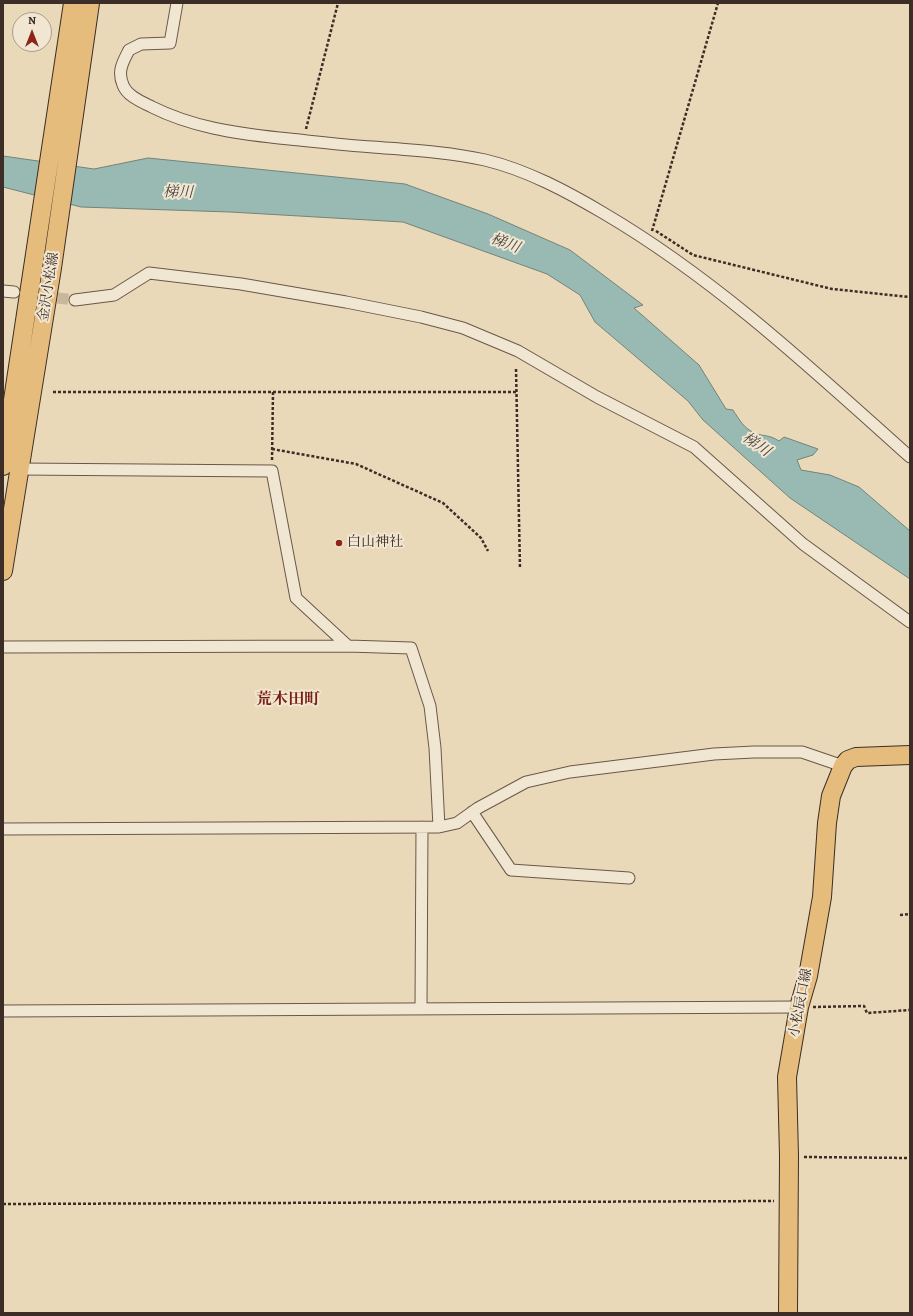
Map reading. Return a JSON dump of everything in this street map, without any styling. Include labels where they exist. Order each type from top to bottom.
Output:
[{"type":"main road","name":"金沢小松線","points":[[11,468],[44,319],[52,268],[69,89],[73,3]]},
{"type":"main road","name":"金沢小松線","points":[[3,571],[11,468],[26,317],[33,269],[69,89],[90,3]]},
{"type":"main road","points":[[843,766],[848,760],[856,757],[910,755]]},
{"type":"main road","name":"小松辰口線","points":[[788,1313],[789,1156],[787,1077],[799,1007],[808,976],[822,897],[828,811],[831,796],[843,766]]},
{"type":"street","points":[[178,3],[170,43],[141,44],[128,50],[119,69],[123,87],[138,100],[174,118],[217,130],[303,142],[434,152],[486,160],[515,170],[572,195],[644,237],[714,287],[818,374],[910,457]]},
{"type":"street","points":[[74,300],[114,295],[149,273],[242,284],[346,302],[421,317],[463,328],[518,351],[597,397],[694,447],[803,544],[910,622]]},
{"type":"street","points":[[11,468],[272,471],[296,598],[348,646]]},
{"type":"street","points":[[3,647],[348,646],[411,648],[430,706],[435,748],[440,827]]},
{"type":"street","points":[[3,829],[440,827],[456,823],[472,812],[526,782],[570,772],[714,754],[802,752],[843,766]]},
{"type":"street","points":[[472,812],[511,870],[629,878]]},
{"type":"street","points":[[421,1009],[422,827]]},
{"type":"street","points":[[3,1011],[799,1007]]},
{"type":"path","points":[[303,142],[338,3]]},
{"type":"path","points":[[718,3],[654,230],[693,254],[832,289],[910,297]]},
{"type":"path","points":[[516,369],[520,569]]},
{"type":"path","points":[[53,392],[517,392]]},
{"type":"path","points":[[272,392],[272,471]]},
{"type":"path","points":[[272,449],[356,464],[443,503],[481,538],[488,551]]},
{"type":"path","points":[[900,915],[910,914]]},
{"type":"path","points":[[799,1007],[864,1006],[867,1013],[910,1010]]},
{"type":"path","points":[[789,1156],[910,1158]]},
{"type":"path","points":[[3,1204],[789,1201]]},
{"type":"water","name":"梯川","points":[[3,156],[94,169],[148,158],[405,184],[488,214],[570,250],[643,305],[634,308],[699,365],[726,409],[733,410],[748,429],[761,435],[772,437],[779,441],[784,437],[818,449],[813,455],[797,460],[801,470],[830,475],[859,487],[910,531],[910,579],[790,498],[703,420],[688,401],[595,322],[580,295],[547,274],[403,222],[230,212],[81,207],[3,187]]},
{"type":"tunnel","points":[[41,296],[75,300]]},
{"type":"place","name":"白山神社","points":[[339,543]]},
{"type":"district","name":"荒木田町","points":[[288,700]]}]
